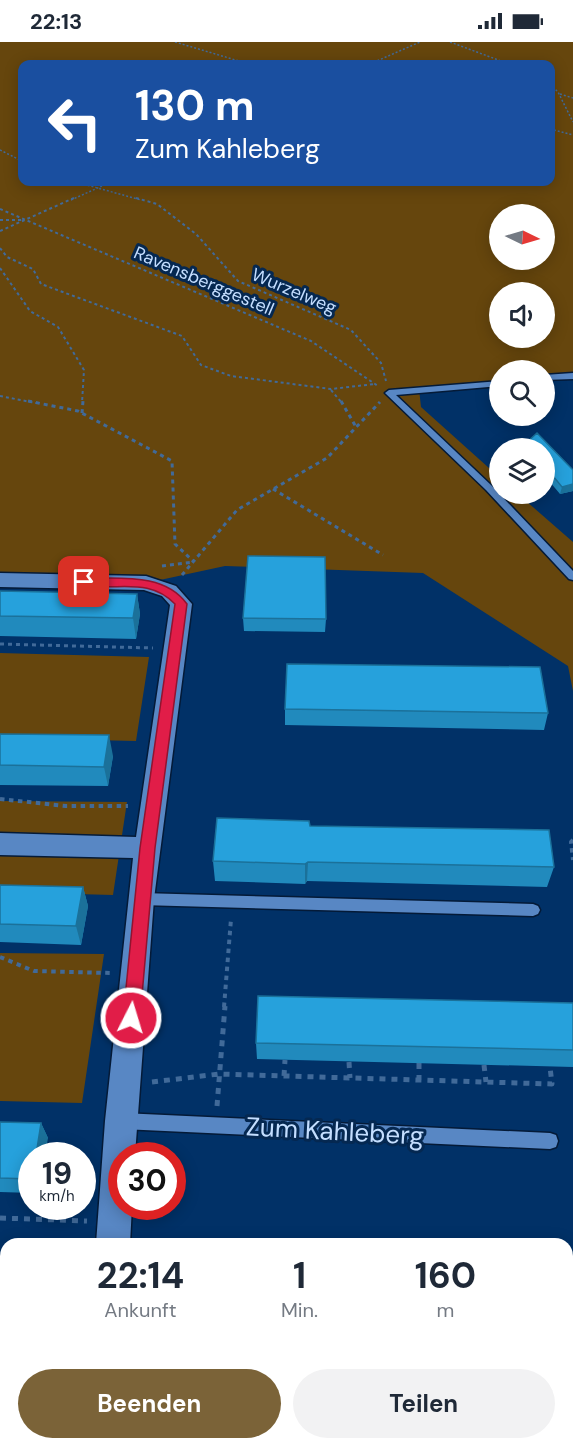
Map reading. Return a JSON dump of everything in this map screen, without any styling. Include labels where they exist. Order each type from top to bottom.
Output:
[{"type":"street","points":[[0,580],[147,583],[169,591],[181,604],[141,899],[121,1121],[114,1233]]},
{"type":"street","points":[[0,844],[147,848]]},
{"type":"lane","points":[[555,377],[573,376]]},
{"type":"lane","points":[[389,393],[489,383]]},
{"type":"lane","points":[[389,393],[489,488],[573,577]]},
{"type":"lane","points":[[141,899],[532,910]]},
{"type":"lane","name":"Zum Kahleberg","points":[[121,1121],[550,1141]]},
{"type":"path","points":[[175,42],[236,60]]},
{"type":"path","points":[[379,60],[420,42]]},
{"type":"path","points":[[450,42],[498,60]]},
{"type":"path","points":[[555,89],[560,94],[573,123]]},
{"type":"path","points":[[560,94],[573,98]]},
{"type":"path","points":[[555,130],[573,135]]},
{"type":"path","points":[[0,150],[18,159]]},
{"type":"path","name":"Wurzelweg","points":[[87,186],[157,204],[196,234],[238,281],[351,330],[381,363],[389,393]]},
{"type":"path","points":[[0,231],[102,186]]},
{"type":"path","name":"Ravensberggestell","points":[[0,209],[311,341],[389,393]]},
{"type":"path","points":[[0,220],[26,220]]},
{"type":"path","points":[[0,248],[7,257],[33,269],[41,284],[93,301],[124,316],[182,336],[201,365],[231,376],[331,389],[376,384]]},
{"type":"path","points":[[0,268],[10,286],[30,311],[58,327],[84,370],[82,413]]},
{"type":"path","points":[[331,389],[346,407],[356,427]]},
{"type":"path","points":[[169,591],[237,510],[327,458],[389,393]]},
{"type":"path","points":[[0,396],[82,413],[172,460],[175,544],[194,562]]},
{"type":"path","points":[[273,489],[382,555]]},
{"type":"path","points":[[0,644],[175,649]]},
{"type":"path","points":[[0,799],[66,806],[153,806]]},
{"type":"path","points":[[573,840],[571,842],[573,860]]},
{"type":"path","points":[[215,1125],[232,901]]},
{"type":"path","points":[[0,957],[34,971],[136,974]]},
{"type":"path","points":[[284,1076],[285,1060]]},
{"type":"path","points":[[350,1062],[350,1077]]},
{"type":"path","points":[[419,1063],[420,1080]]},
{"type":"path","points":[[484,1065],[486,1082]]},
{"type":"path","points":[[124,1086],[219,1074],[552,1084],[549,1067]]},
{"type":"path","points":[[0,1218],[114,1233]]},
{"type":"shaded area","points":[[0,42],[573,42],[573,373],[555,375],[555,360],[489,360],[489,381],[419,389],[421,407],[489,468],[489,504],[529,504],[573,542],[573,691],[568,666],[423,573],[225,566],[146,583],[0,580]]},
{"type":"shaded area","points":[[0,653],[149,657],[136,741],[0,738]]},
{"type":"shaded area","points":[[0,801],[127,802],[113,895],[0,892]]},
{"type":"shaded area","points":[[0,953],[104,954],[82,1103],[0,1101]]},
{"type":"building","points":[[537,433],[542,438],[532,438]]},
{"type":"building","points":[[555,452],[573,470],[573,484],[562,487],[555,478]]},
{"type":"building","points":[[248,556],[325,557],[326,619],[243,618]]},
{"type":"building","points":[[0,591],[137,594],[133,618],[0,616]]},
{"type":"building","points":[[287,664],[540,667],[548,713],[285,709]]},
{"type":"building","points":[[0,734],[109,735],[104,767],[0,765]]},
{"type":"building","points":[[217,818],[309,821],[310,826],[549,830],[554,867],[213,861]]},
{"type":"building","points":[[0,885],[83,887],[76,926],[0,924]]},
{"type":"building","points":[[258,996],[573,1003],[573,1050],[256,1043]]},
{"type":"building","points":[[0,1122],[41,1123],[38,1142],[18,1142],[18,1179],[0,1178]]},
{"type":"route","points":[[84,582],[147,583],[169,591],[181,604],[147,848],[131,1018]]}]
